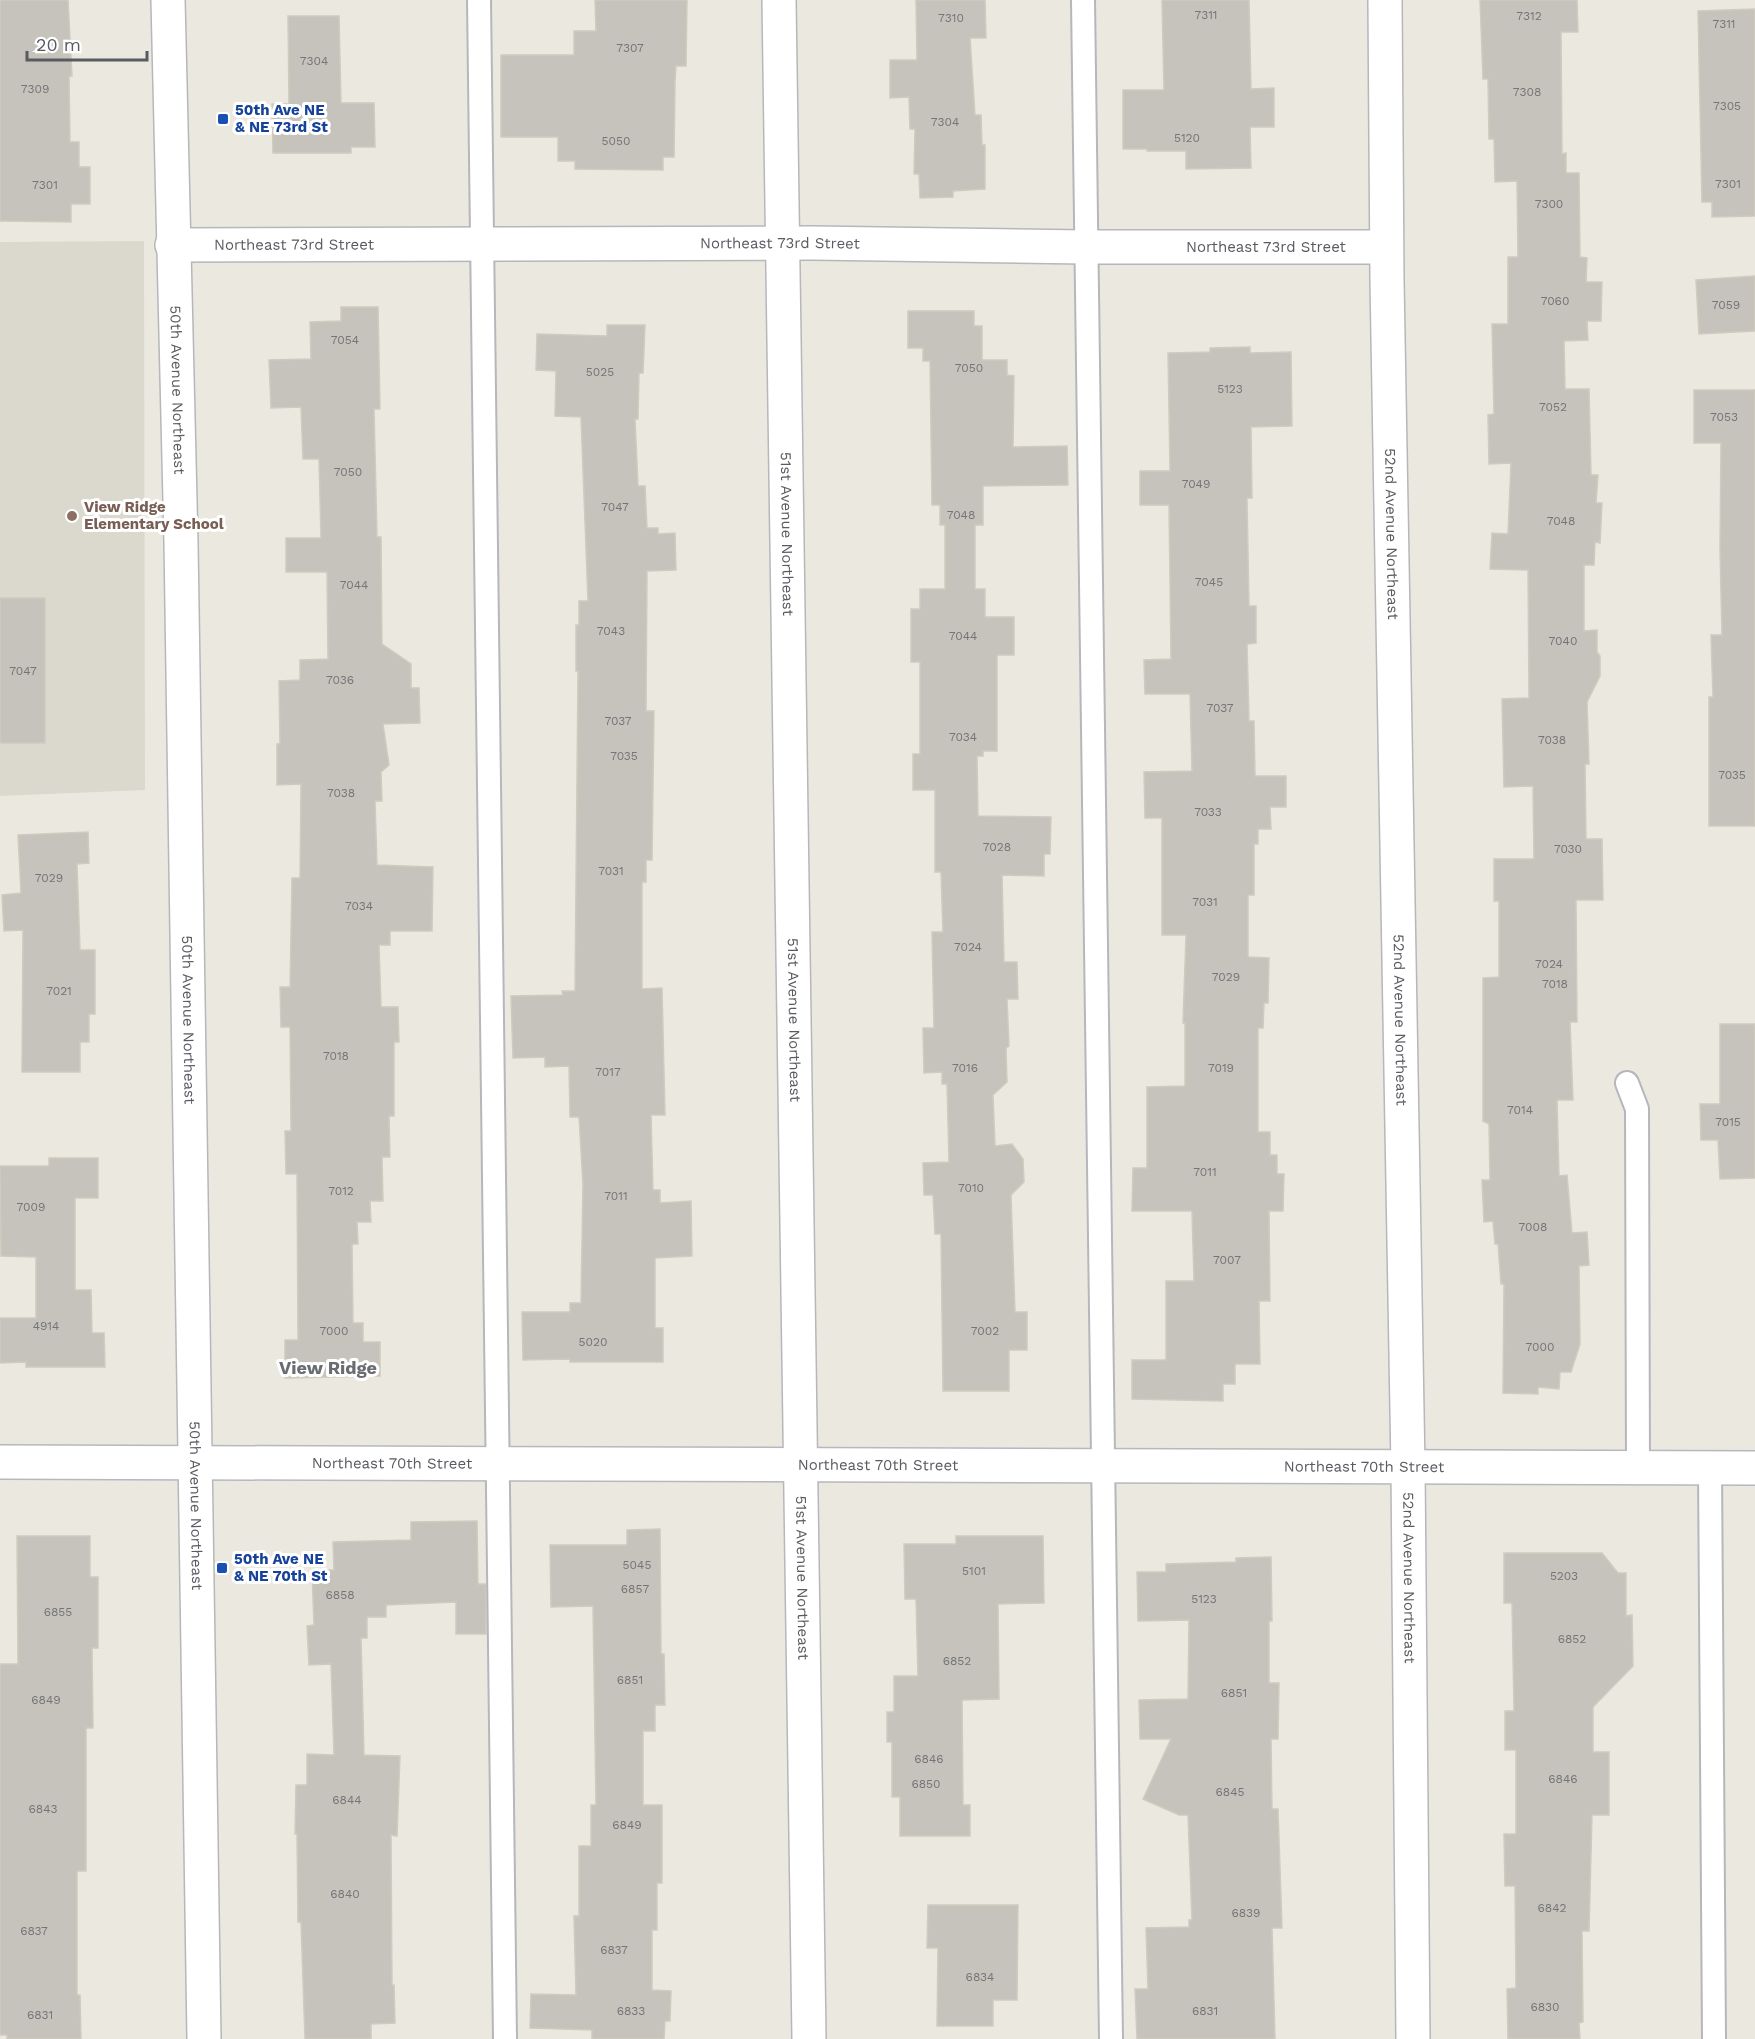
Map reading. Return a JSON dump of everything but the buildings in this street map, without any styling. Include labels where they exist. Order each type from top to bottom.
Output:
[{"type":"street","name":"50th Avenue Northeast","points":[[168,0],[172,245],[181,543],[204,2039]]},
{"type":"street","name":"51st Avenue Northeast","points":[[779,0],[809,2039]]},
{"type":"street","name":"52nd Avenue Northeast","points":[[1385,0],[1386,247],[1408,1467],[1413,2039]]},
{"type":"street","name":"Northeast 73rd Street","points":[[172,245],[783,243],[1085,247],[1386,247]]},
{"type":"street","name":"Northeast 70th Street","points":[[0,1462],[1755,1468]]},
{"type":"lane","points":[[479,0],[505,2039]]},
{"type":"lane","points":[[1083,0],[1111,2039]]},
{"type":"lane","points":[[1627,1083],[1637,1109],[1638,1468]]},
{"type":"lane","points":[[1710,1468],[1714,2039]]},
{"type":"shaded area","name":"View Ridge Elementary School","points":[[144,241],[145,790],[0,796],[0,242]]},
{"type":"place","name":"50th Ave NE & NE 73rd St","points":[[223,119]]},
{"type":"place","name":"View Ridge Elementary School","points":[[72,516]]},
{"type":"place","name":"50th Ave NE & NE 70th St","points":[[222,1568]]},
{"type":"district","name":"View Ridge","points":[[328,1368]]}]
